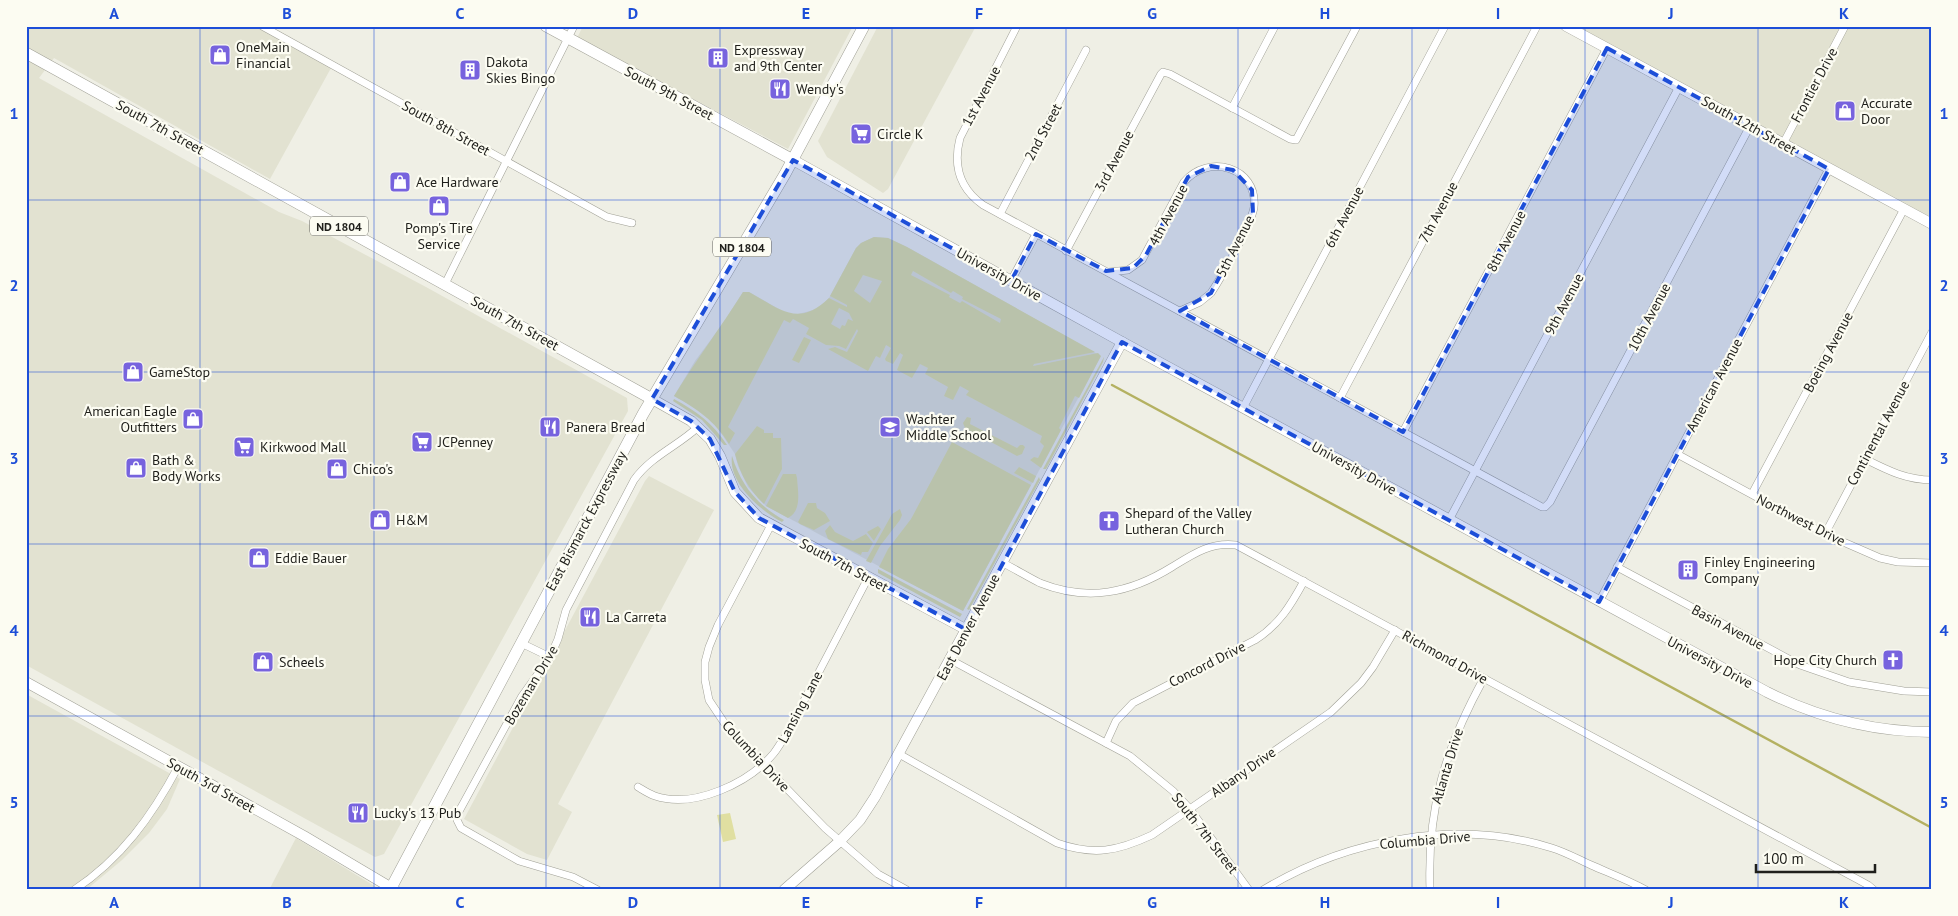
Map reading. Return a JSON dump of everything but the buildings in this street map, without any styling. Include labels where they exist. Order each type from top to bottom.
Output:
[{"type":"main road","name":"South 9th Street","points":[[546,26],[793,160]]},
{"type":"main road","name":"East Bismarck Expressway","points":[[392,889],[652,399],[793,160],[864,26]]},
{"type":"main road","name":"South 7th Street","points":[[26,53],[652,399]]},
{"type":"street","name":"South 8th Street","points":[[262,26],[607,217],[632,223]]},
{"type":"street","points":[[445,284],[574,26]]},
{"type":"street","name":"1st Avenue","points":[[1000,214],[971,196],[962,183],[958,169],[958,146],[963,129],[1018,26]]},
{"type":"street","points":[[1275,26],[1232,108],[1290,139],[1296,140],[1357,26]]},
{"type":"street","name":"6th Avenue","points":[[1243,408],[1445,26]]},
{"type":"street","name":"7th Avenue","points":[[1340,398],[1537,26]]},
{"type":"street","name":"South 12th Street","points":[[1566,26],[1932,224]]},
{"type":"street","name":"Frontier Drive","points":[[1782,144],[1845,26]]},
{"type":"street","name":"8th Avenue","points":[[1403,432],[1527,203],[1607,48]]},
{"type":"street","name":"2nd Street","points":[[1000,214],[1086,50]]},
{"type":"street","name":"3rd Avenue","points":[[1066,250],[1159,76],[1163,72],[1232,108]]},
{"type":"street","name":"9th Avenue","points":[[1449,520],[1679,87]]},
{"type":"street","name":"10th Avenue","points":[[1475,471],[1539,506],[1546,507],[1550,502],[1750,126]]},
{"type":"street","name":"University Drive","points":[[793,160],[1122,342],[1767,692],[1807,710],[1838,720],[1867,727],[1898,731],[1932,732]]},
{"type":"street","name":"4th Avenue","points":[[1106,272],[1128,270],[1142,260],[1184,182],[1193,173],[1211,166],[1226,167],[1233,170]]},
{"type":"street","name":"American Avenue","points":[[1599,602],[1829,169]]},
{"type":"street","name":"5th Avenue","points":[[1180,311],[1200,302],[1211,293],[1253,213],[1254,198],[1252,190],[1244,178],[1233,170]]},
{"type":"street","name":"Boeing Avenue","points":[[1752,494],[1904,209]]},
{"type":"street","points":[[1000,214],[1475,471]]},
{"type":"street","points":[[1011,281],[1036,234]]},
{"type":"street","name":"Continental Avenue","points":[[1825,534],[1932,332]]},
{"type":"street","name":"East Denver Avenue","points":[[784,890],[839,842],[860,820],[875,797],[1122,342]]},
{"type":"street","name":"South 7th Street","points":[[652,399],[680,413],[698,427],[716,447],[735,492],[751,511],[771,525],[967,630]]},
{"type":"street","name":"Bozeman Drive","points":[[598,890],[572,877],[519,861],[461,828],[457,816],[522,696],[550,657],[558,639],[566,610],[634,480],[642,468],[698,427]]},
{"type":"street","name":"Northwest Drive","points":[[1678,454],[1825,534],[1880,558],[1898,562],[1932,563]]},
{"type":"street","points":[[1865,459],[1896,474],[1913,479],[1932,480]]},
{"type":"street","name":"Columbia Drive","points":[[771,525],[718,625],[709,647],[705,680],[709,700],[727,727],[839,842],[878,874],[907,890]]},
{"type":"street","name":"Richmond Drive","points":[[1003,563],[1039,582],[1056,588],[1104,593],[1135,586],[1150,580],[1214,545],[1236,545],[1868,885],[1874,890]]},
{"type":"street","name":"Basin Avenue","points":[[1617,567],[1800,665],[1849,682],[1904,691],[1932,692]]},
{"type":"street","name":"Lansing Lane","points":[[638,787],[655,796],[674,800],[703,797],[734,785],[762,764],[774,753],[785,737],[868,578]]},
{"type":"street","name":"Concord Drive","points":[[1106,743],[1116,721],[1133,703],[1255,640],[1267,631],[1292,604],[1304,581]]},
{"type":"street","name":"Albany Drive","points":[[899,754],[1057,843],[1083,850],[1110,850],[1129,845],[1152,835],[1331,712],[1374,667],[1395,630]]},
{"type":"street","points":[[521,643],[550,657]]},
{"type":"street","name":"South 7th Street","points":[[951,660],[1130,756],[1152,773],[1190,809],[1249,890]]},
{"type":"street","name":"Atlanta Drive","points":[[1430,890],[1430,837],[1440,779],[1450,748],[1463,718],[1484,678]]},
{"type":"street","name":"South 3rd Street","points":[[26,682],[304,836],[392,889]]},
{"type":"street","points":[[74,890],[107,864],[136,834],[154,810],[178,766]]},
{"type":"street","name":"Columbia Drive","points":[[1263,890],[1317,862],[1360,848],[1384,842],[1460,834],[1485,836],[1554,848],[1646,890]]},
{"type":"highlighted area","points":[[1607,48],[1829,169],[1599,602],[1122,342],[967,630],[759,518],[735,492],[710,439],[691,421],[652,399],[793,160],[1011,281],[1036,234],[1106,271],[1133,268],[1146,255],[1188,177],[1211,166],[1233,170],[1252,190],[1253,213],[1211,293],[1180,311],[1403,432]]},
{"type":"shaded area","name":"Kirkwood Mall","points":[[26,26],[255,26],[331,68],[270,179],[54,58],[39,78],[279,212],[302,221],[426,287],[627,398],[628,411],[384,854],[375,857],[26,665]]},
{"type":"shaded area","points":[[583,26],[853,26],[788,149],[577,38]]},
{"type":"shaded area","points":[[878,26],[976,26],[888,189],[883,193],[827,157],[818,141]]},
{"type":"shaded area","points":[[1573,26],[1932,26],[1932,218]]},
{"type":"shaded area","name":"Wachter Middle School","points":[[874,237],[888,238],[907,247],[1101,356],[963,611],[766,506],[748,487],[738,466],[735,454],[715,424],[696,408],[674,396],[695,361],[724,322],[743,292],[749,292],[786,313],[794,315],[818,308],[829,298],[856,248],[861,243]]},
{"type":"shaded area","points":[[874,237],[888,238],[1095,352],[1034,364],[1033,366],[1098,353],[1101,356],[1079,398],[1075,396],[1059,428],[1061,430],[1041,468],[1030,460],[1034,457],[1038,458],[1044,446],[1040,442],[1042,436],[966,395],[969,391],[960,386],[953,400],[944,396],[948,387],[925,374],[928,368],[920,364],[912,378],[897,370],[903,355],[900,353],[893,364],[886,361],[885,359],[891,348],[886,345],[880,358],[876,356],[868,371],[828,349],[835,347],[847,352],[858,331],[857,329],[846,349],[839,346],[826,345],[806,334],[809,328],[793,319],[790,323],[784,320],[728,427],[735,433],[729,444],[705,416],[674,396],[743,292],[749,292],[789,313],[808,312],[829,298],[847,307],[847,305],[830,296],[856,248],[861,243]],"holes":[[[913,271],[951,293],[953,291],[963,297],[962,299],[1001,319],[1000,323],[911,275]],[[863,275],[882,281],[870,303],[854,291]],[[839,308],[849,313],[853,321],[848,319],[845,326],[842,325],[840,329],[831,324]]]},
{"type":"shaded area","points":[[804,337],[811,340],[799,363],[792,360]]},
{"type":"shaded area","points":[[1104,357],[1046,469],[1043,469]]},
{"type":"shaded area","points":[[674,399],[704,418],[727,445],[724,445],[702,420],[673,401]]},
{"type":"shaded area","points":[[967,417],[971,418],[970,424],[1017,448],[1023,445],[1025,447],[1022,454],[1017,456],[965,428],[963,423]]},
{"type":"shaded area","points":[[757,426],[764,430],[764,433],[773,433],[773,438],[781,438],[782,469],[764,504],[746,481],[735,454]]},
{"type":"shaded area","points":[[952,442],[1031,485],[963,611],[879,567],[888,549],[911,519]]},
{"type":"shaded area","points":[[732,456],[740,476],[751,493],[766,508],[784,520],[782,522],[765,511],[741,486],[732,466]]},
{"type":"shaded area","points":[[1019,467],[1036,476],[1033,483],[1014,473]]},
{"type":"shaded area","points":[[783,474],[796,474],[797,478],[797,506],[788,518],[766,506]]},
{"type":"shaded area","points":[[649,476],[714,510],[558,804],[572,812],[547,860],[527,854],[464,819]]},
{"type":"shaded area","points":[[1039,477],[1040,480],[969,610],[967,609]]},
{"type":"shaded area","points":[[808,503],[816,503],[817,508],[825,513],[830,521],[814,530],[800,524],[798,522]]},
{"type":"shaded area","points":[[900,509],[902,515],[900,520],[880,546],[871,563],[866,561],[892,514]]},
{"type":"shaded area","points":[[830,525],[835,532],[853,541],[866,534],[873,543],[868,552],[862,552],[861,555],[828,539],[825,531]]},
{"type":"shaded area","points":[[878,526],[881,529],[874,541],[867,532]]},
{"type":"shaded area","points":[[878,569],[962,614],[960,617],[878,573]]},
{"type":"shaded area","points":[[26,694],[180,779],[167,809],[149,833],[122,860],[86,890],[26,890]]},
{"type":"shaded area","points":[[730,813],[736,839],[723,842],[717,815]]},
{"type":"shaded area","points":[[296,838],[376,887],[377,890],[269,890]]},
{"type":"waterway","points":[[1112,385],[1932,828]]},
{"type":"place","name":"OneMain Financial","points":[[220,55]]},
{"type":"place","name":"Expressway and 9th Center","points":[[718,58]]},
{"type":"place","name":"Dakota Skies Bingo","points":[[470,70]]},
{"type":"place","name":"Wendy's","points":[[780,89]]},
{"type":"place","name":"Accurate Door","points":[[1845,111]]},
{"type":"place","name":"Circle K","points":[[861,134]]},
{"type":"place","name":"Ace Hardware","points":[[400,182]]},
{"type":"place","name":"Pomp's Tire Service","points":[[439,206]]},
{"type":"place","name":"GameStop","points":[[133,372]]},
{"type":"place","name":"American Eagle Outfitters","points":[[193,419]]},
{"type":"place","name":"Panera Bread","points":[[550,427]]},
{"type":"place","name":"Wachter Middle School","points":[[890,427]]},
{"type":"place","name":"JCPenney","points":[[422,442]]},
{"type":"place","name":"Kirkwood Mall","points":[[244,447]]},
{"type":"place","name":"Bath & Body Works","points":[[136,468]]},
{"type":"place","name":"Chico's","points":[[337,469]]},
{"type":"place","name":"H&M","points":[[380,520]]},
{"type":"place","name":"Shepard of the Valley Lutheran Church","points":[[1109,521]]},
{"type":"place","name":"Eddie Bauer","points":[[259,558]]},
{"type":"place","name":"Finley Engineering Company","points":[[1688,570]]},
{"type":"place","name":"La Carreta","points":[[590,617]]},
{"type":"place","name":"Hope City Church","points":[[1893,660]]},
{"type":"place","name":"Scheels","points":[[263,662]]},
{"type":"place","name":"Lucky's 13 Pub","points":[[358,813]]}]
